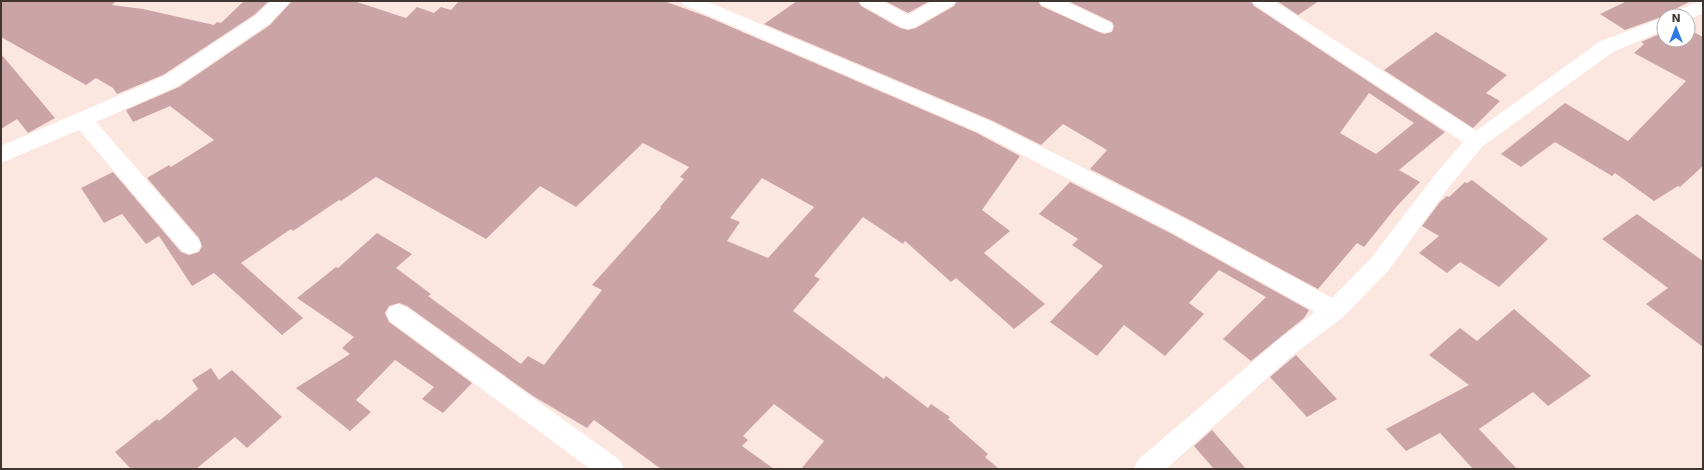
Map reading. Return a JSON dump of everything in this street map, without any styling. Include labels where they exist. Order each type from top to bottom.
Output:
[{"type":"street","points":[[1,155],[170,81],[262,20],[282,1]]},
{"type":"street","points":[[690,1],[985,127],[1182,227],[1334,311]]},
{"type":"street","points":[[868,1],[908,23],[947,1]]},
{"type":"street","points":[[1048,1],[1104,27]]},
{"type":"street","points":[[1262,1],[1476,141]]},
{"type":"street","points":[[1147,469],[1157,458],[1286,347],[1334,311],[1380,264],[1442,181],[1476,141],[1606,48],[1656,26]]},
{"type":"street","points":[[82,120],[190,245]]},
{"type":"street","points":[[398,314],[611,469]]},
{"type":"building","points":[[1,1],[116,1],[112,5],[143,9],[214,25],[217,22],[221,23],[244,1],[269,1],[254,15],[163,75],[117,94],[113,88],[96,78],[86,85],[1,37]]},
{"type":"building","points":[[292,1],[354,1],[406,18],[417,7],[434,13],[441,7],[451,10],[459,1],[664,1],[708,17],[977,133],[1020,156],[982,210],[1010,231],[984,253],[1045,304],[1014,329],[956,278],[951,282],[905,241],[903,244],[863,217],[814,276],[820,279],[793,311],[884,379],[886,376],[928,408],[931,404],[950,417],[948,419],[988,454],[985,457],[999,469],[801,469],[824,441],[774,404],[743,436],[748,440],[742,446],[774,469],[661,469],[594,420],[587,428],[533,396],[407,306],[399,303],[389,306],[385,313],[389,322],[472,383],[443,413],[422,399],[434,387],[395,360],[356,400],[371,412],[350,431],[296,388],[350,354],[342,348],[354,337],[297,298],[336,267],[338,268],[377,233],[412,254],[396,268],[431,294],[428,296],[521,364],[528,356],[544,365],[602,290],[592,285],[661,208],[660,207],[684,179],[680,177],[689,167],[643,143],[576,207],[540,186],[486,239],[376,177],[293,231],[291,229],[241,263],[303,318],[282,335],[214,273],[192,286],[159,236],[146,244],[122,214],[104,223],[81,188],[113,172],[181,252],[189,255],[199,252],[202,246],[199,238],[147,178],[169,165],[171,167],[214,140],[170,106],[133,122],[126,110],[179,87],[270,25]],"holes":[[[762,178],[814,207],[768,258],[727,241],[740,222],[730,218]]]},
{"type":"building","points":[[797,1],[858,1],[861,6],[900,28],[908,30],[916,28],[954,6],[957,1],[1038,1],[1041,6],[1104,34],[1112,32],[1114,26],[1112,22],[1068,1],[1251,1],[1254,6],[1445,132],[1399,170],[1420,182],[1397,206],[1364,247],[1357,243],[1318,289],[1190,220],[1090,169],[1107,150],[1063,124],[1041,145],[993,121],[764,24]],"holes":[[[1369,93],[1414,123],[1376,154],[1340,133]]]},
{"type":"building","points":[[885,1],[930,1],[908,13]]},
{"type":"building","points":[[1277,1],[1319,1],[1298,15]]},
{"type":"building","points":[[1627,1],[1691,1],[1677,8],[1656,8],[1656,19],[1625,30],[1600,14]]},
{"type":"building","points":[[1436,32],[1507,75],[1486,93],[1500,101],[1473,128],[1384,70]]},
{"type":"building","points":[[1696,33],[1703,37],[1703,166],[1680,187],[1678,186],[1654,201],[1615,173],[1612,176],[1555,142],[1521,167],[1501,154],[1565,103],[1628,141],[1686,81],[1634,53],[1644,44],[1641,42],[1656,35],[1656,48],[1696,48]]},
{"type":"building","points":[[1,54],[55,118],[28,133],[17,119],[1,129]]},
{"type":"building","points":[[1472,180],[1548,239],[1499,287],[1460,262],[1447,273],[1419,253],[1439,236],[1422,226],[1440,202],[1447,196],[1449,197],[1465,182],[1467,183]]},
{"type":"building","points":[[1070,182],[1172,234],[1309,310],[1304,318],[1251,361],[1223,339],[1266,297],[1219,270],[1189,303],[1204,314],[1165,356],[1124,325],[1097,356],[1050,322],[1103,266],[1072,245],[1078,239],[1039,214]]},
{"type":"building","points":[[1637,214],[1703,261],[1703,347],[1646,304],[1668,288],[1602,239]]},
{"type":"building","points":[[1514,309],[1591,376],[1548,406],[1533,392],[1479,429],[1517,469],[1473,469],[1440,433],[1406,451],[1386,429],[1469,385],[1429,355],[1460,328],[1477,341]]},
{"type":"building","points":[[1296,355],[1337,399],[1307,417],[1270,377]]},
{"type":"building","points":[[211,368],[219,380],[232,370],[282,417],[247,448],[235,437],[196,469],[131,469],[115,452],[157,419],[159,421],[198,389],[192,380]]},
{"type":"building","points":[[1212,430],[1246,469],[1214,469],[1194,446]]}]
